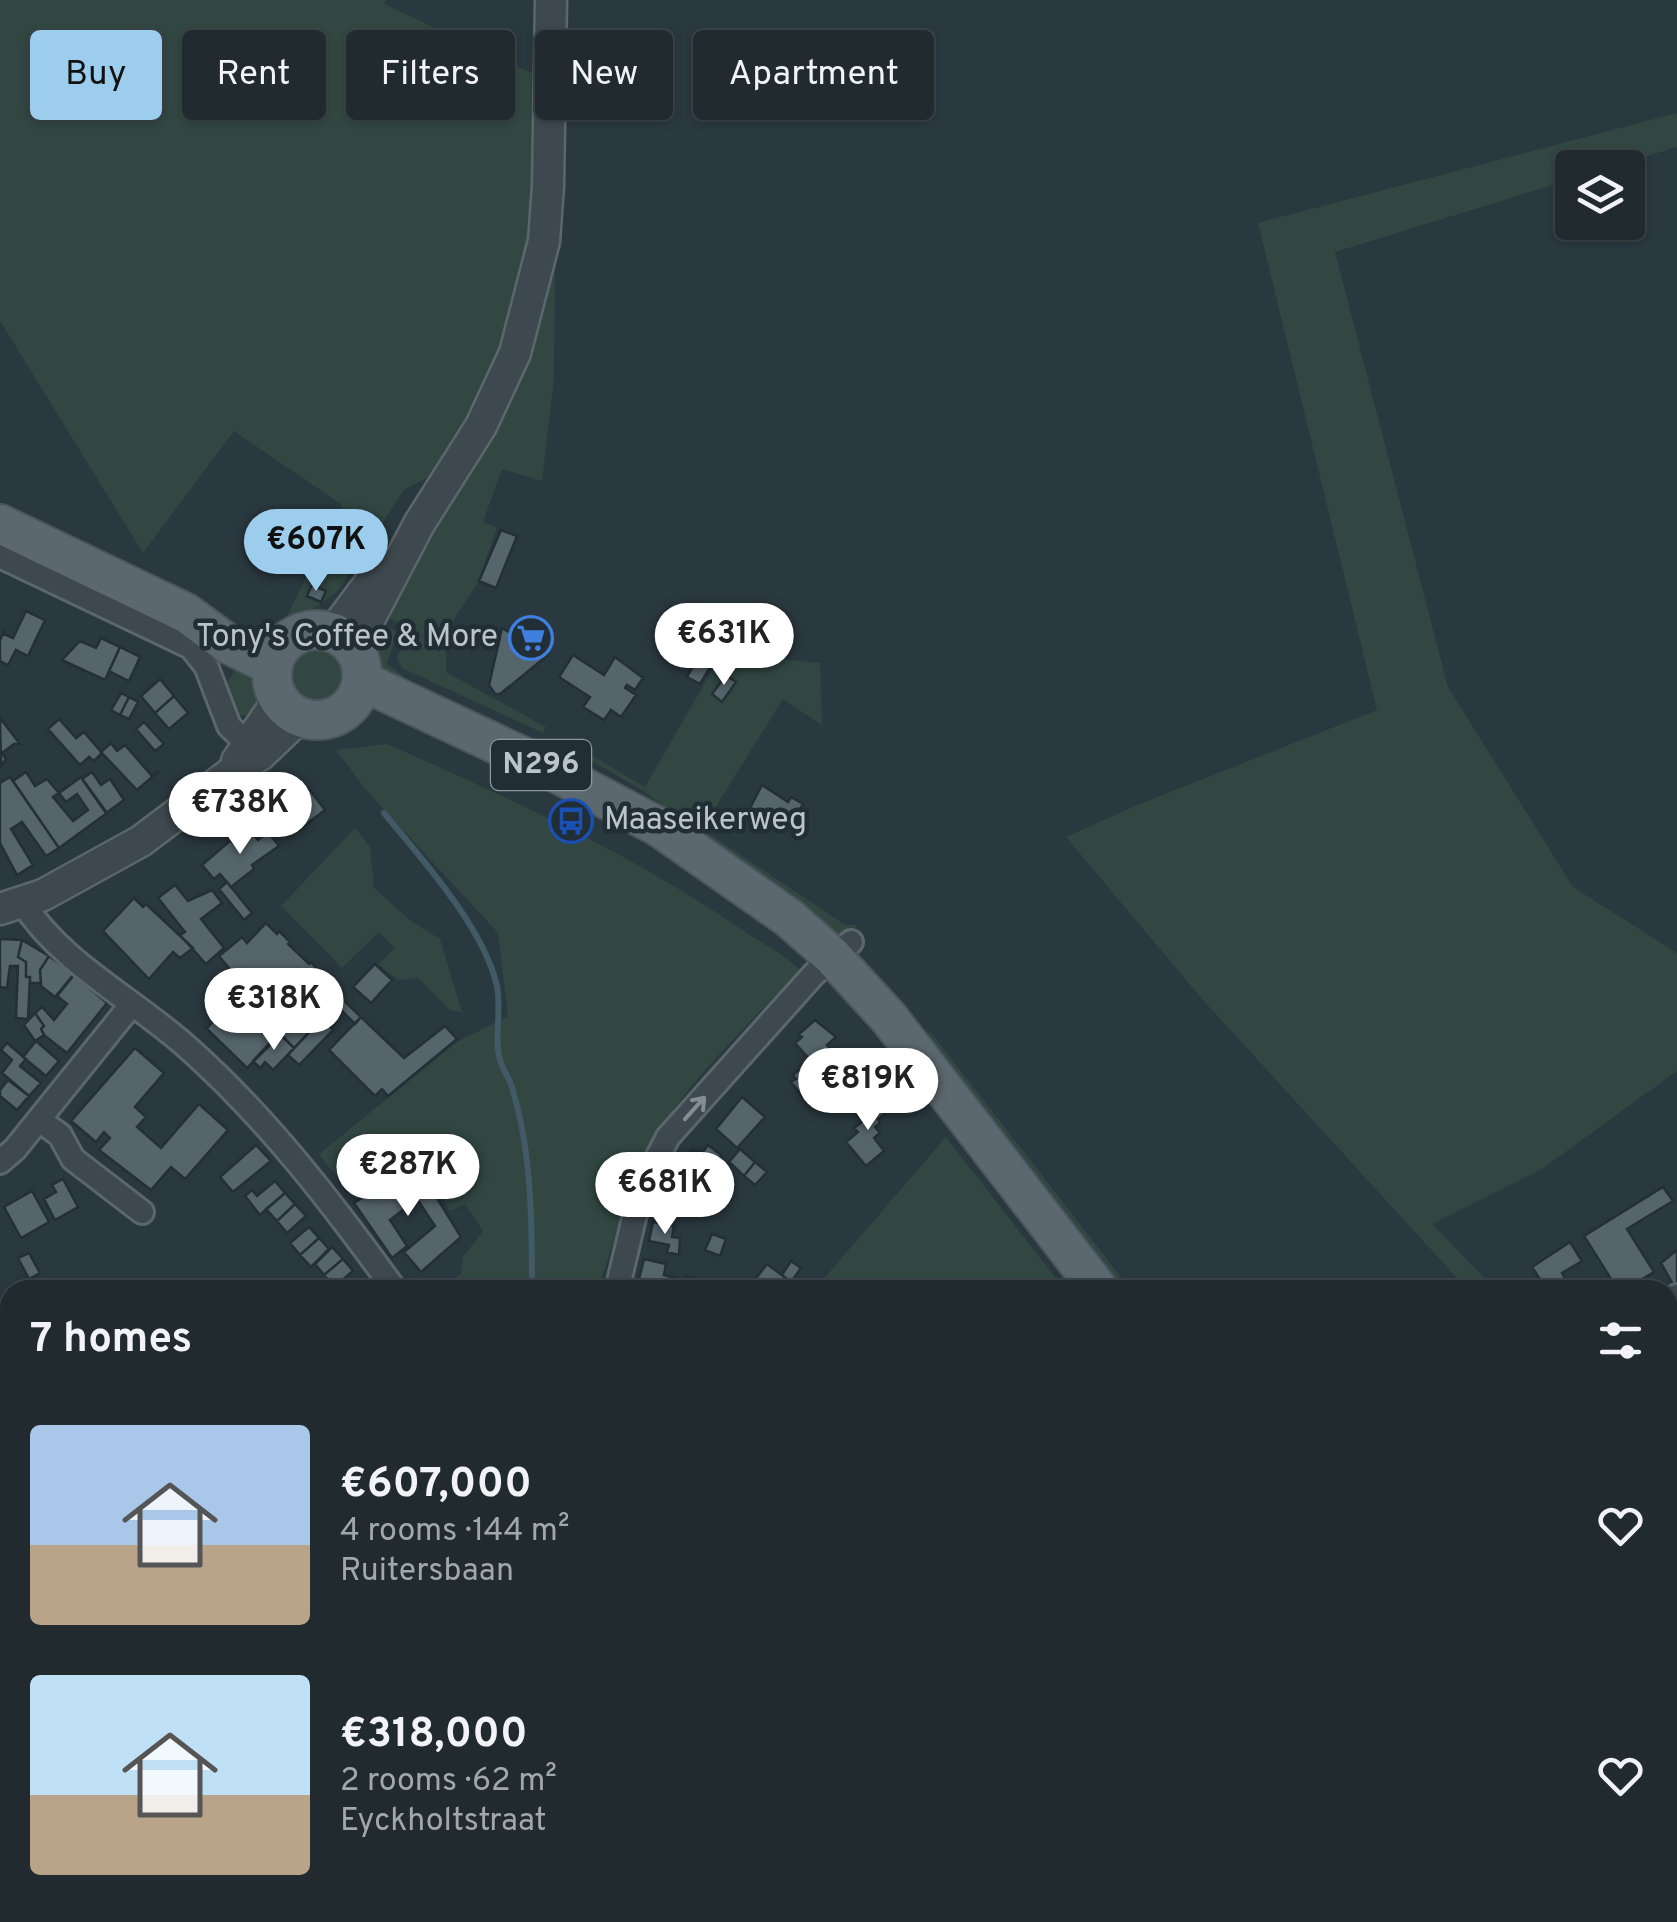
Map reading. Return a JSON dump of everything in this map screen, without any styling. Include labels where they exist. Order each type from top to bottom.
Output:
[{"type":"main road","points":[[0,524],[186,612],[284,682],[328,719],[350,666],[303,632],[284,682]]},
{"type":"main road","name":"N296","points":[[350,666],[403,724],[710,865],[789,918],[889,1018],[1094,1280]]},
{"type":"street","points":[[350,666],[419,524],[470,444],[516,353],[544,242],[551,0]]},
{"type":"street","points":[[0,556],[191,647],[206,666],[229,726],[253,750]]},
{"type":"street","points":[[11,905],[43,895],[122,852],[175,818],[232,773],[253,750],[284,682]]},
{"type":"street","points":[[11,905],[53,943],[184,1044],[251,1108],[330,1201],[388,1280]]},
{"type":"street","points":[[619,1280],[641,1189],[668,1137],[832,958]]},
{"type":"street","points":[[0,1162],[39,1120],[132,1004]]},
{"type":"street","points":[[39,1120],[60,1135],[72,1159],[142,1212]]},
{"type":"green space","points":[[0,0],[386,0],[384,4],[440,30],[346,30],[346,120],[515,120],[515,65],[535,75],[533,224],[518,310],[469,421],[432,475],[404,490],[337,592],[315,608],[287,616],[342,505],[234,431],[143,553],[0,321]]},
{"type":"green space","points":[[1677,113],[1677,147],[1645,157],[1645,150],[1555,150],[1555,184],[1335,252],[1448,687],[1573,887],[1677,953],[1677,1071],[1542,1169],[1432,1224],[1486,1280],[1459,1280],[1202,999],[1066,837],[1377,710],[1258,223]]},
{"type":"green space","points":[[555,246],[554,379],[542,481],[502,469],[483,522],[497,528],[477,584],[446,631],[446,672],[546,727],[543,733],[402,668],[397,658],[406,634],[381,612]]},
{"type":"green space","points":[[378,619],[397,633],[387,664],[403,676],[405,684],[373,666],[372,629]]},
{"type":"green space","points":[[318,650],[336,658],[344,676],[336,694],[318,702],[300,694],[292,676],[300,658]]},
{"type":"green space","points":[[722,653],[820,663],[822,725],[783,699],[702,829],[845,925],[857,925],[850,935],[829,935],[642,790],[581,755],[584,751],[645,787]]},
{"type":"green space","points":[[238,657],[262,679],[267,693],[255,716],[236,715],[223,686],[232,676]]},
{"type":"green space","points":[[387,744],[522,805],[654,874],[800,970],[704,1072],[655,1139],[637,1175],[601,1280],[453,1280],[461,1274],[463,1257],[483,1231],[465,1204],[450,1211],[431,1181],[422,1186],[408,1165],[353,1197],[319,1154],[457,1042],[508,1016],[498,933],[367,791],[336,750]]},
{"type":"green space","points":[[355,828],[370,847],[374,888],[411,921],[440,939],[462,1012],[450,1010],[418,978],[398,980],[378,964],[395,948],[379,932],[342,968],[281,906]]},
{"type":"green space","points":[[930,1031],[1123,1280],[1112,1280],[925,1039]]},
{"type":"green space","points":[[946,1137],[1057,1280],[823,1280]]},
{"type":"building","points":[[501,530],[517,536],[496,588],[479,581]]},
{"type":"building","points":[[312,585],[326,591],[321,602],[307,596]]},
{"type":"building","points":[[26,611],[45,620],[28,656],[16,650],[8,665],[0,661],[0,640],[5,630],[4,634],[13,638]]},
{"type":"building","points":[[502,628],[548,655],[495,694],[489,685]]},
{"type":"building","points":[[519,628],[546,635],[542,652],[513,641],[511,632]]},
{"type":"building","points":[[101,638],[120,647],[105,680],[62,660],[80,641],[96,648]]},
{"type":"building","points":[[120,647],[140,657],[129,681],[109,671]]},
{"type":"building","points":[[573,655],[604,675],[615,657],[643,678],[635,690],[627,685],[625,688],[636,695],[621,717],[611,710],[604,720],[583,707],[590,697],[559,677]]},
{"type":"building","points":[[699,656],[712,664],[700,684],[687,677]]},
{"type":"building","points":[[726,675],[736,682],[722,702],[712,694]]},
{"type":"building","points":[[160,679],[174,696],[155,713],[141,696]]},
{"type":"building","points":[[121,693],[129,697],[120,715],[111,710]]},
{"type":"building","points":[[174,696],[188,713],[169,729],[155,713]]},
{"type":"building","points":[[129,697],[138,702],[129,719],[120,715]]},
{"type":"building","points":[[0,718],[20,744],[2,753],[6,759],[1,766]]},
{"type":"building","points":[[59,719],[76,738],[84,732],[102,753],[94,761],[89,757],[80,765],[48,729]]},
{"type":"building","points":[[144,722],[164,744],[155,751],[136,729]]},
{"type":"building","points":[[111,743],[117,751],[125,745],[151,775],[159,771],[137,790],[101,752]]},
{"type":"building","points":[[26,772],[35,786],[47,779],[59,793],[81,777],[107,813],[59,848],[13,781]],"holes":[[[59,793],[66,802],[77,794],[88,810],[73,821],[53,797]]]},
{"type":"building","points":[[92,772],[101,785],[110,779],[124,800],[106,813],[82,779]]},
{"type":"building","points":[[10,777],[59,848],[46,856],[22,822],[11,829],[33,865],[17,875],[0,843],[0,783]]},
{"type":"building","points":[[762,785],[788,802],[791,797],[803,804],[794,819],[780,809],[768,827],[757,819],[759,816],[749,810]]},
{"type":"building","points":[[299,787],[303,793],[309,789],[325,810],[296,832],[276,805]]},
{"type":"building","points":[[250,830],[258,840],[268,832],[279,846],[252,865],[254,869],[231,887],[220,874],[214,879],[202,865],[231,840],[233,843]]},
{"type":"building","points":[[227,882],[252,913],[244,920],[219,889]]},
{"type":"building","points":[[175,885],[188,901],[212,890],[222,903],[201,919],[224,948],[206,964],[180,935],[185,932],[158,898]]},
{"type":"building","points":[[134,898],[143,907],[146,904],[193,948],[180,958],[173,952],[149,979],[103,931]]},
{"type":"building","points":[[266,923],[311,962],[330,985],[247,1068],[204,1026],[207,1028],[243,985],[219,956],[242,937],[247,943]]},
{"type":"building","points":[[0,939],[22,940],[18,957],[26,962],[26,977],[30,977],[28,1019],[16,1018],[18,966],[10,966],[7,988],[0,987]]},
{"type":"building","points":[[22,940],[49,956],[40,970],[41,983],[30,983],[30,977],[26,977],[26,962],[18,957]]},
{"type":"building","points":[[49,956],[74,974],[55,997],[41,986],[40,970]]},
{"type":"building","points":[[375,964],[392,980],[371,1003],[353,987]]},
{"type":"building","points":[[74,975],[107,1003],[67,1053],[45,1036],[41,1029],[44,1026],[35,1013],[42,1007],[54,1020],[67,1004],[57,996]]},
{"type":"building","points":[[329,986],[361,1017],[355,1024],[341,1010],[327,1024],[333,1030],[299,1065],[288,1055],[313,1028],[299,1013]]},
{"type":"building","points":[[35,1013],[44,1026],[44,1035],[35,1041],[24,1025]]},
{"type":"building","points":[[299,1013],[313,1028],[294,1048],[279,1033]]},
{"type":"building","points":[[361,1017],[404,1058],[445,1026],[457,1039],[388,1096],[382,1089],[375,1096],[329,1050]]},
{"type":"building","points":[[815,1020],[836,1037],[827,1045],[835,1054],[826,1062],[820,1055],[812,1062],[795,1043]]},
{"type":"building","points":[[279,1033],[294,1048],[273,1070],[265,1062],[260,1068],[253,1061]]},
{"type":"building","points":[[36,1041],[59,1061],[46,1076],[23,1057]]},
{"type":"building","points":[[7,1043],[26,1059],[20,1066],[41,1083],[29,1096],[2,1073],[12,1060],[1,1050]]},
{"type":"building","points":[[135,1048],[164,1073],[135,1107],[146,1117],[137,1127],[161,1148],[199,1104],[228,1130],[185,1179],[171,1167],[151,1190],[99,1150],[110,1138],[104,1132],[96,1142],[71,1121]]},
{"type":"building","points":[[809,1061],[823,1080],[802,1096],[791,1082],[796,1079],[793,1075]]},
{"type":"building","points":[[8,1080],[29,1096],[17,1110],[0,1096]]},
{"type":"building","points":[[742,1097],[765,1117],[737,1148],[716,1129]]},
{"type":"building","points":[[875,1097],[887,1112],[878,1119],[880,1123],[875,1127],[880,1133],[874,1138],[884,1151],[866,1166],[846,1142],[858,1132],[854,1128],[862,1122],[856,1113]]},
{"type":"building","points":[[256,1145],[271,1161],[233,1192],[220,1177]]},
{"type":"building","points":[[708,1145],[721,1155],[709,1172],[731,1188],[722,1200],[699,1183],[702,1179],[685,1165],[692,1150],[702,1153]]},
{"type":"building","points":[[740,1149],[755,1162],[744,1176],[729,1162]]},
{"type":"building","points":[[755,1162],[767,1172],[755,1185],[744,1176]]},
{"type":"building","points":[[407,1169],[421,1190],[429,1185],[461,1237],[421,1272],[404,1252],[435,1226],[417,1199],[390,1220],[407,1246],[392,1258],[354,1203]]},
{"type":"building","points":[[675,1177],[692,1190],[697,1183],[713,1194],[707,1203],[700,1197],[685,1216],[663,1194]]},
{"type":"building","points":[[63,1179],[78,1207],[55,1220],[44,1199],[56,1192],[52,1185]]},
{"type":"building","points":[[275,1181],[285,1193],[260,1215],[245,1196],[252,1190],[257,1196]]},
{"type":"building","points":[[1663,1187],[1673,1201],[1627,1229],[1654,1272],[1641,1280],[1612,1280],[1584,1236]]},
{"type":"building","points":[[32,1191],[49,1222],[21,1238],[4,1207]]},
{"type":"building","points":[[285,1193],[295,1204],[277,1221],[266,1209]]},
{"type":"building","points":[[295,1204],[306,1216],[287,1233],[277,1221]]},
{"type":"building","points":[[653,1222],[674,1226],[672,1237],[680,1238],[679,1255],[667,1252],[669,1245],[649,1241]]},
{"type":"building","points":[[309,1227],[319,1238],[300,1255],[290,1243]]},
{"type":"building","points":[[712,1234],[726,1239],[720,1256],[705,1250]]},
{"type":"building","points":[[319,1238],[329,1249],[311,1267],[300,1255]]},
{"type":"building","points":[[1570,1242],[1582,1261],[1562,1273],[1566,1280],[1540,1280],[1532,1267]]},
{"type":"building","points":[[332,1247],[343,1259],[324,1275],[315,1264]]},
{"type":"building","points":[[1677,1250],[1677,1280],[1671,1280],[1661,1263]]},
{"type":"building","points":[[29,1253],[40,1273],[29,1279],[18,1258]]},
{"type":"building","points":[[343,1259],[353,1271],[342,1280],[328,1280],[324,1275]]},
{"type":"building","points":[[644,1259],[666,1264],[664,1275],[675,1278],[674,1280],[639,1279]]},
{"type":"building","points":[[791,1261],[801,1268],[792,1280],[782,1275]]},
{"type":"building","points":[[767,1264],[788,1280],[755,1280]]},
{"type":"waterway","points":[[384,813],[466,918],[497,986],[499,1054],[512,1087],[527,1165],[532,1280]]},
{"type":"place","name":"Tony's Coffee & More","points":[[531,638]]},
{"type":"place","name":"Maaseikerweg","points":[[571,821]]}]
